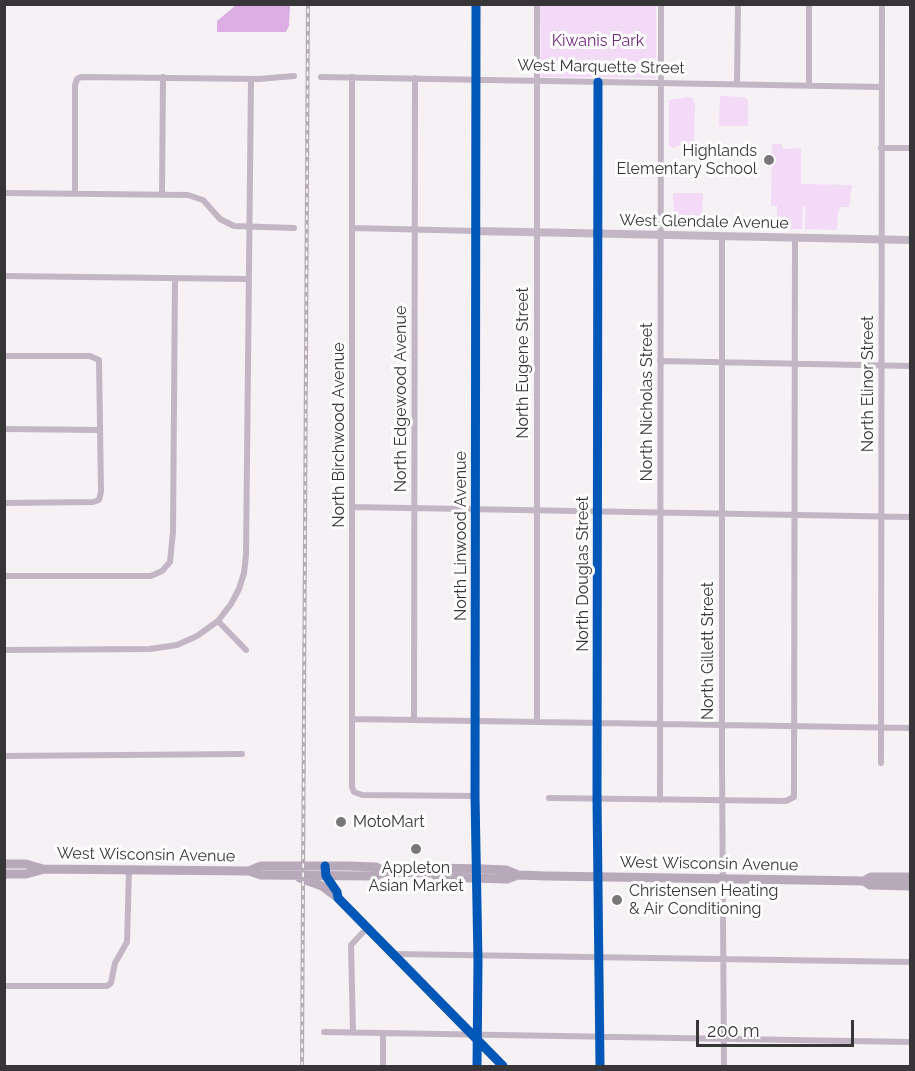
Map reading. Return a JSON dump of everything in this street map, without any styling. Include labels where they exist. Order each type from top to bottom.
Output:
[{"type":"main road","name":"West Wisconsin Avenue","points":[[4,864],[26,864],[43,869],[249,871],[261,875],[292,875],[365,867],[376,867],[385,872]]},
{"type":"main road","name":"West Wisconsin Avenue","points":[[249,871],[261,866],[325,871],[347,876],[376,876],[385,872],[432,873],[438,877],[506,870],[518,875],[864,882],[870,885],[895,882],[910,884]]},
{"type":"main road","points":[[347,876],[363,872],[365,867]]},
{"type":"main road","name":"West Wisconsin Avenue","points":[[4,874],[26,874],[43,869]]},
{"type":"main road","points":[[324,888],[325,871]]},
{"type":"main road","points":[[325,871],[338,898]]},
{"type":"main road","points":[[292,875],[324,888],[338,898],[503,1066]]},
{"type":"main road","name":"West Wisconsin Avenue","points":[[864,882],[871,876],[910,877]]},
{"type":"street","name":"North Linwood Avenue","points":[[476,4],[475,796],[478,955],[475,1036],[477,1066]]},
{"type":"street","name":"North Eugene Street","points":[[537,4],[537,721]]},
{"type":"street","name":"North Nicholas Street","points":[[660,800],[661,4]]},
{"type":"street","points":[[737,84],[738,4]]},
{"type":"street","points":[[809,4],[809,86]]},
{"type":"street","name":"North Elinor Street","points":[[880,763],[882,4]]},
{"type":"street","points":[[75,193],[75,86],[77,79],[163,77],[251,79],[294,76]]},
{"type":"street","points":[[162,194],[163,77]]},
{"type":"street","name":"West Marquette Street","points":[[321,77],[881,87]]},
{"type":"street","name":"North Birchwood Avenue","points":[[352,77],[352,787],[354,792],[362,795],[475,796]]},
{"type":"street","name":"North Edgewood Avenue","points":[[414,720],[415,78]]},
{"type":"street","points":[[4,650],[159,649],[177,645],[197,636],[218,621],[236,596],[246,564],[251,79]]},
{"type":"street","name":"North Douglas Street","points":[[598,82],[597,798],[600,1066]]},
{"type":"street","points":[[881,148],[910,148]]},
{"type":"street","points":[[4,193],[188,195],[198,197],[225,222],[234,226],[294,228]]},
{"type":"street","name":"West Glendale Avenue","points":[[352,228],[910,240]]},
{"type":"street","name":"North Gillett Street","points":[[722,236],[724,1066]]},
{"type":"street","points":[[549,798],[786,801],[793,798],[795,237]]},
{"type":"street","points":[[4,276],[248,279]]},
{"type":"street","points":[[4,576],[151,576],[167,567],[172,557],[173,532],[175,278]]},
{"type":"street","points":[[4,356],[97,357],[100,364],[101,492],[99,500],[86,503],[4,503]]},
{"type":"street","points":[[660,361],[910,366]]},
{"type":"street","points":[[4,429],[100,430]]},
{"type":"street","points":[[352,507],[910,517]]},
{"type":"street","points":[[218,621],[246,650]]},
{"type":"street","points":[[352,718],[910,728]]},
{"type":"street","points":[[4,756],[242,754]]},
{"type":"street","points":[[4,986],[107,986],[111,983],[115,963],[127,942],[129,870]]},
{"type":"street","points":[[353,1032],[351,945],[368,927]]},
{"type":"street","points":[[395,954],[910,962]]},
{"type":"street","points":[[324,1032],[910,1042]]},
{"type":"street","points":[[383,1033],[383,1066]]},
{"type":"green space","name":"Kiwanis Park","points":[[540,5],[656,5],[656,78],[541,77]]},
{"type":"green space","points":[[720,96],[745,97],[748,100],[748,126],[719,126]]},
{"type":"green space","points":[[693,98],[695,105],[694,142],[691,148],[681,145],[673,148],[669,145],[669,100]]},
{"type":"green space","points":[[772,144],[782,144],[782,149],[801,148],[801,184],[852,185],[849,207],[841,207],[838,212],[837,230],[805,229],[805,206],[803,207],[802,229],[777,229],[777,206],[771,206]]},
{"type":"green space","points":[[673,193],[703,193],[702,223],[678,223],[674,220]]},
{"type":"shaded area","points":[[236,5],[290,5],[289,26],[286,32],[217,32],[217,21]]},
{"type":"railway","points":[[302,1066],[308,4]]},
{"type":"cycle path","points":[[476,4],[477,1066]]},
{"type":"cycle path","points":[[598,82],[597,798],[600,1066]]},
{"type":"cycle path","points":[[325,866],[326,876],[337,892],[338,898],[503,1066]]},
{"type":"place","name":"Highlands Elementary School","points":[[769,160]]},
{"type":"place","name":"MotoMart","points":[[341,822]]},
{"type":"place","name":"Appleton Asian Market","points":[[416,849]]},
{"type":"place","name":"Christensen Heating & Air Conditioning","points":[[617,900]]}]
